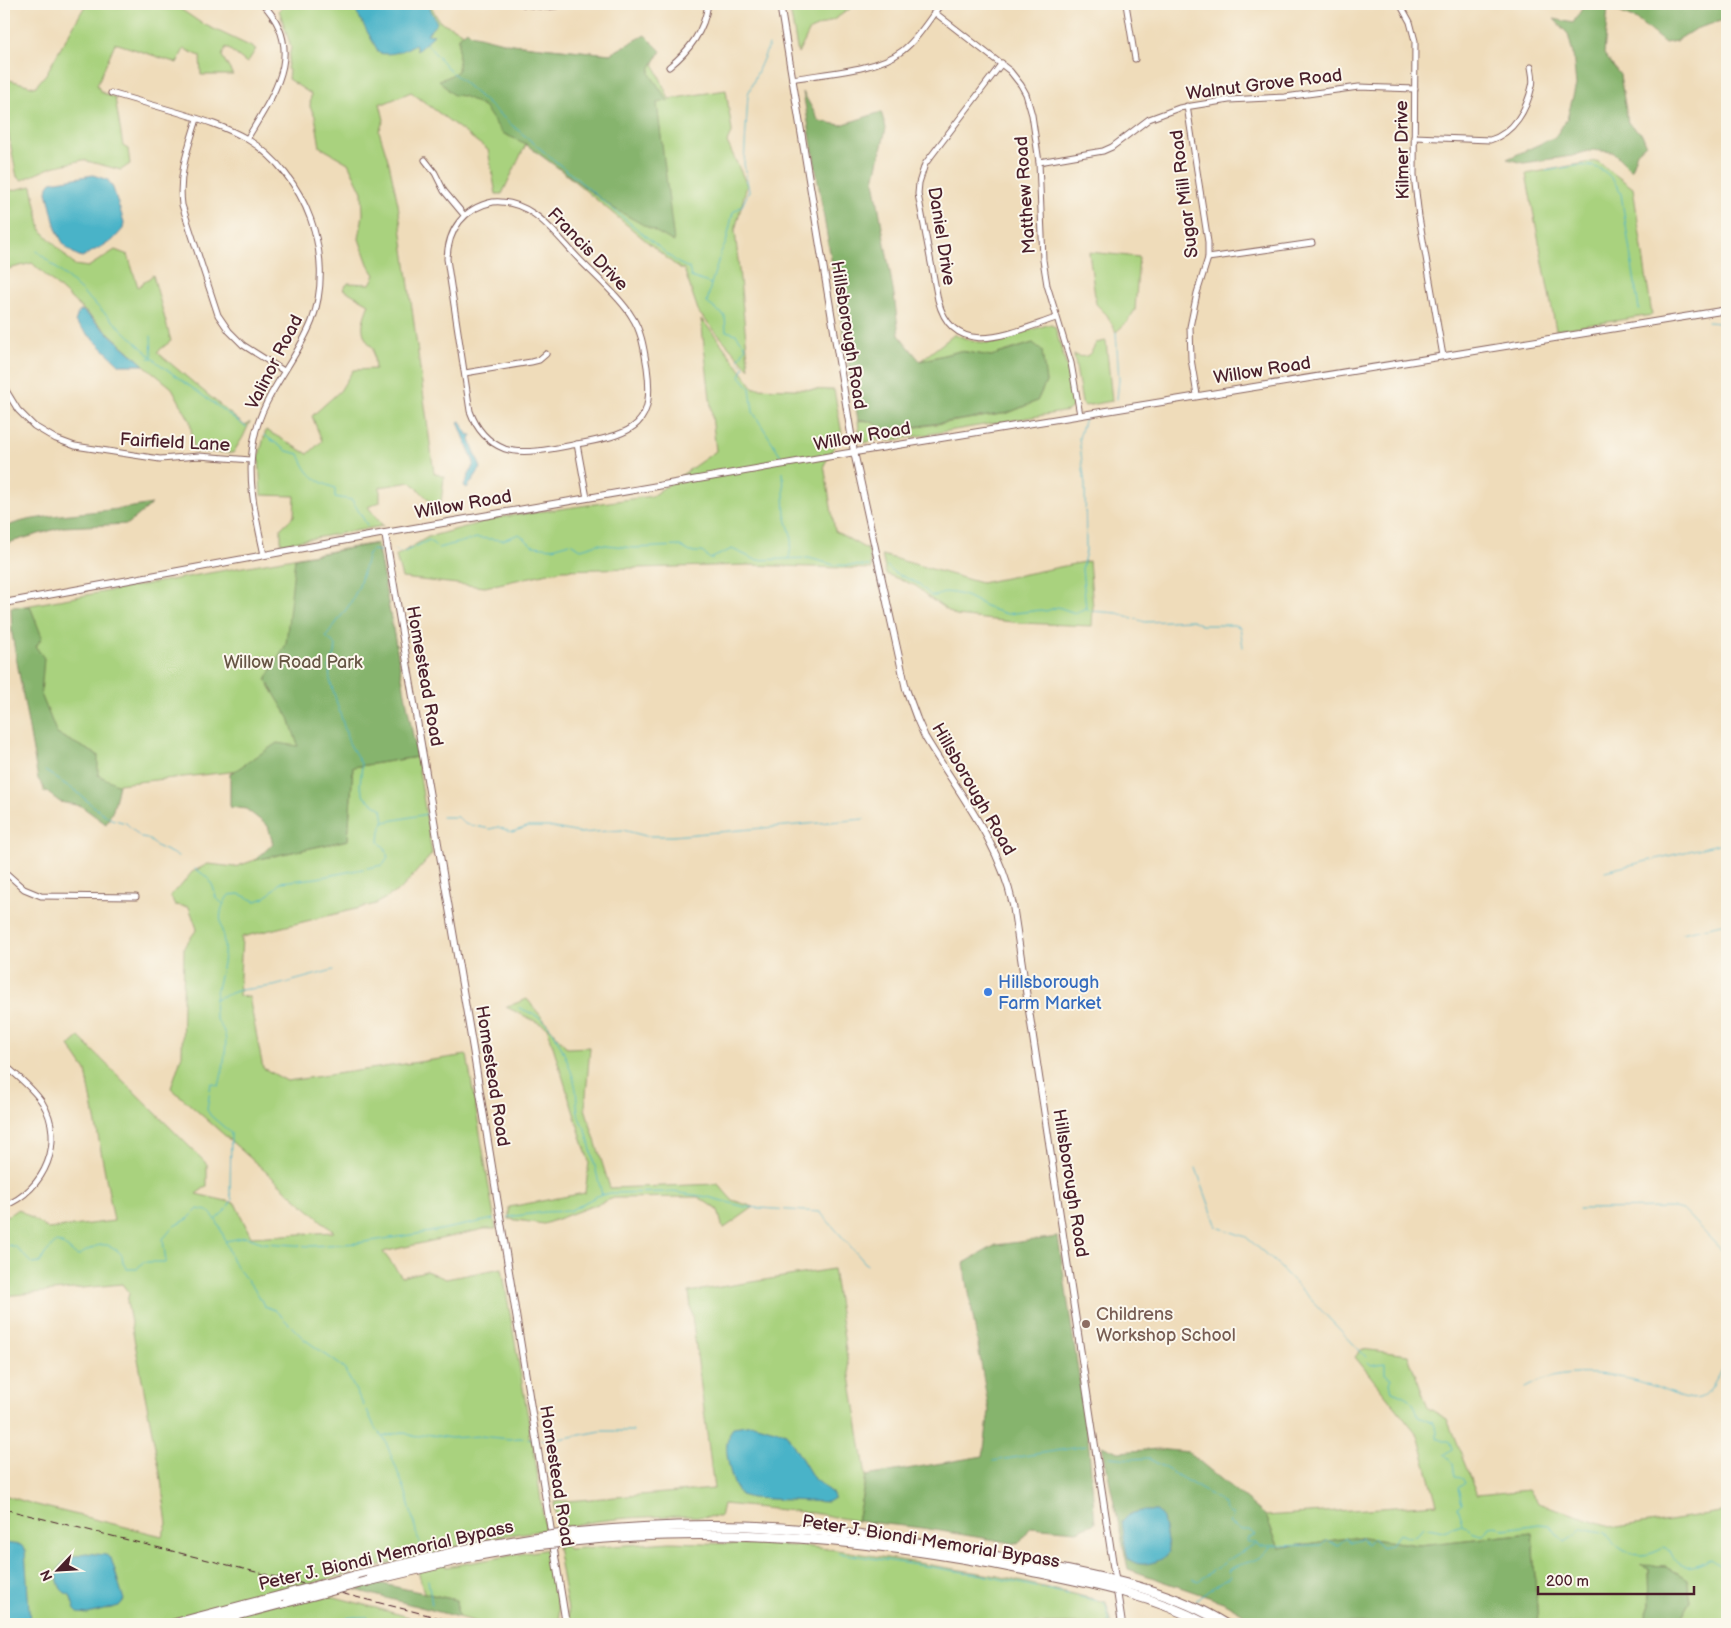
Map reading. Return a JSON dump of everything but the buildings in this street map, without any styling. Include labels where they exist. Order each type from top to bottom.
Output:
[{"type":"highway","name":"Peter J. Biondi Memorial Bypass","points":[[203,1624],[354,1576],[472,1548],[573,1537],[641,1527],[746,1526],[786,1528],[949,1547],[1115,1584],[1181,1602],[1209,1614],[1225,1624]]},
{"type":"highway","name":"Peter J. Biondi Memorial Bypass","points":[[173,1624],[368,1581],[534,1541]]},
{"type":"highway","name":"Peter J. Biondi Memorial Bypass","points":[[1115,1584],[1206,1624]]},
{"type":"street","points":[[247,139],[278,83],[285,60],[284,45],[279,28],[263,4]]},
{"type":"street","points":[[522,4],[547,7],[571,4]]},
{"type":"street","points":[[669,67],[686,52],[698,36],[706,18],[708,4]]},
{"type":"street","name":"Hillsborough Road","points":[[780,4],[854,452],[910,702],[925,737],[993,847],[1010,891],[1122,1624]]},
{"type":"street","points":[[792,79],[875,65],[889,59],[906,48],[941,4]]},
{"type":"street","points":[[1126,4],[1134,58]]},
{"type":"street","name":"Kilmer Drive","points":[[1400,4],[1410,22],[1415,47],[1414,175],[1419,217],[1443,356]]},
{"type":"street","name":"Matthew Road","points":[[934,12],[1002,63],[1016,77],[1026,94],[1032,115],[1040,162],[1043,260],[1047,285],[1071,363],[1080,415]]},
{"type":"street","name":"Daniel Drive","points":[[1002,63],[926,164],[919,183],[920,204],[938,300],[942,314],[953,327],[966,335],[981,339],[997,337],[1056,318]]},
{"type":"street","points":[[1414,137],[1490,140],[1498,138],[1514,125],[1525,107],[1533,85],[1531,66]]},
{"type":"street","name":"Walnut Grove Road","points":[[1040,162],[1103,151],[1112,147],[1150,119],[1168,111],[1187,106],[1229,100],[1285,97],[1359,87],[1415,89]]},
{"type":"street","name":"Valinor Road","points":[[111,93],[218,126],[247,139],[271,158],[290,180],[299,194],[313,227],[320,262],[319,288],[314,314],[305,337],[284,371],[260,419],[254,439],[251,460],[252,491],[264,555]]},
{"type":"street","name":"Sugar Mill Road","points":[[1187,106],[1208,258],[1197,293],[1190,327],[1191,359],[1197,396]]},
{"type":"street","points":[[197,119],[182,170],[180,192],[182,206],[213,304],[228,331],[244,345],[284,371]]},
{"type":"street","points":[[425,160],[435,173],[444,191],[464,215]]},
{"type":"street","name":"Francis Drive","points":[[500,202],[518,205],[532,212],[625,307],[637,326],[644,344],[650,388],[648,405],[636,425],[622,434],[577,444],[520,452],[506,449],[493,443],[481,432],[473,419],[447,259],[450,238],[464,215],[481,205],[500,202]]},
{"type":"street","points":[[1208,258],[1312,243]]},
{"type":"street","name":"Willow Road","points":[[4,604],[385,533],[854,452],[1727,310]]},
{"type":"street","points":[[465,372],[531,362],[539,360],[546,354]]},
{"type":"street","name":"Fairfield Lane","points":[[4,387],[18,410],[34,426],[56,439],[75,446],[160,459],[199,456],[251,460]]},
{"type":"street","points":[[577,444],[587,498]]},
{"type":"street","name":"Homestead Road","points":[[385,533],[472,1039],[566,1624]]},
{"type":"street","points":[[4,871],[24,888],[41,896],[136,897]]},
{"type":"street","points":[[4,1064],[30,1087],[42,1103],[50,1121],[52,1140],[49,1160],[36,1184],[23,1196],[4,1206]]},
{"type":"green space","points":[[86,4],[173,4],[201,23],[256,49],[247,63],[226,47],[222,56],[233,75],[201,75],[200,56],[184,49],[177,63],[115,43],[97,85],[101,92],[115,98],[123,146],[128,149],[130,164],[121,170],[83,160],[52,167],[22,180],[17,177],[4,112],[6,79],[35,87],[46,74]]},
{"type":"green space","points":[[285,4],[430,4],[439,21],[468,35],[511,44],[610,54],[645,42],[669,99],[726,90],[732,131],[727,142],[747,185],[735,230],[749,369],[699,313],[684,269],[680,269],[527,142],[502,194],[496,194],[488,150],[411,92],[385,103],[380,103],[384,120],[379,131],[389,163],[398,204],[434,473],[444,477],[441,503],[433,504],[411,482],[380,487],[380,502],[368,507],[383,526],[281,544],[281,528],[294,516],[295,496],[261,495],[259,456],[266,430],[308,454],[322,441],[312,416],[340,391],[353,370],[375,369],[373,348],[368,343],[363,332],[363,322],[369,304],[343,289],[348,283],[370,284],[375,275],[368,264],[359,239],[363,214],[362,192],[348,163],[320,147],[315,116],[310,107],[311,94],[288,79],[289,70],[287,69],[291,47],[279,10]]},
{"type":"green space","points":[[789,4],[799,4],[801,11],[811,12],[828,4],[857,4],[835,19],[810,30],[798,54]]},
{"type":"green space","points":[[1585,4],[1727,4],[1727,19],[1695,29],[1676,41],[1665,43],[1637,20],[1608,7],[1604,54],[1620,75],[1628,123],[1642,134],[1646,144],[1637,152],[1631,170],[1613,152],[1591,150],[1572,156],[1524,163],[1507,159],[1555,137],[1567,119],[1576,85],[1573,54],[1568,34],[1554,19],[1573,23]]},
{"type":"green space","points":[[467,30],[471,34],[511,44],[610,54],[645,35],[661,51],[651,67],[650,74],[668,101],[657,103],[674,242],[613,208],[524,143],[502,133],[485,108],[464,96],[453,95],[439,80],[458,71],[459,37]]},
{"type":"green space","points":[[803,92],[819,121],[841,125],[881,112],[886,128],[874,181],[899,335],[920,361],[960,351],[991,356],[1033,343],[1042,350],[1046,382],[1037,401],[1008,413],[885,431],[869,421],[858,420]]},
{"type":"green space","points":[[1597,161],[1633,188],[1652,315],[1556,330],[1526,174]]},
{"type":"green space","points":[[32,186],[41,230],[74,265],[88,267],[115,250],[128,255],[138,287],[153,275],[171,341],[157,352],[245,426],[250,422],[233,453],[194,452],[190,421],[172,388],[32,263],[4,270],[4,192]]},
{"type":"green space","points":[[1089,252],[1139,257],[1135,310],[1127,322],[1116,332],[1107,315],[1096,304]]},
{"type":"green space","points":[[701,319],[754,388],[834,390],[842,434],[824,465],[835,531],[868,550],[872,569],[748,565],[562,570],[485,587],[402,578],[396,556],[428,537],[502,517],[652,496],[716,451]]},
{"type":"green space","points":[[1047,325],[1055,327],[1068,371],[1074,405],[1068,411],[888,441],[887,439],[861,443],[858,421],[873,423],[885,432],[1008,413],[1037,401],[1046,382],[1033,343],[991,356],[960,351],[920,361],[955,334],[972,341],[988,343]]},
{"type":"green space","points":[[1106,341],[1112,401],[1085,406],[1082,403],[1074,355],[1086,356],[1096,343]]},
{"type":"green space","points":[[152,504],[128,524],[63,527],[4,544],[4,528],[21,521]]},
{"type":"green space","name":"Willow Road Park","points":[[377,543],[415,752],[44,792],[14,608]]},
{"type":"green space","points":[[374,544],[379,555],[417,757],[353,767],[348,840],[255,860],[273,844],[268,826],[246,809],[230,807],[230,774],[277,743],[298,746],[289,718],[266,680],[286,644],[295,558]]},
{"type":"green space","points":[[882,555],[981,583],[1089,561],[1093,607],[1092,626],[1021,623],[956,616],[928,597],[916,586],[886,574]]},
{"type":"green space","points":[[30,606],[42,637],[36,647],[44,658],[41,694],[57,734],[98,755],[98,775],[119,785],[113,810],[106,824],[81,806],[60,802],[48,793],[38,779],[12,634],[11,607]]},
{"type":"green space","points":[[417,757],[432,854],[402,888],[376,904],[242,937],[239,996],[249,997],[263,1068],[287,1081],[467,1055],[496,1229],[484,1229],[383,1252],[402,1277],[426,1271],[446,1279],[502,1268],[530,1428],[529,1437],[533,1443],[545,1530],[502,1536],[440,1550],[446,1567],[548,1549],[561,1624],[485,1624],[458,1617],[456,1600],[424,1593],[414,1557],[298,1587],[409,1617],[388,1624],[4,1624],[4,1495],[162,1536],[167,1524],[160,1473],[127,1302],[129,1293],[122,1284],[4,1296],[4,1216],[18,1209],[48,1229],[114,1221],[86,1071],[69,1046],[79,1037],[207,1164],[207,1186],[196,1194],[235,1203],[251,1237],[334,1232],[171,1088],[182,1055],[184,947],[197,929],[189,907],[175,905],[170,895],[180,887],[192,872],[208,864],[235,867],[255,860],[348,840],[353,767]]},
{"type":"green space","points":[[527,999],[567,1048],[590,1047],[585,1108],[610,1188],[718,1184],[732,1200],[754,1207],[723,1229],[718,1210],[698,1197],[614,1198],[544,1224],[509,1219],[509,1207],[585,1193],[589,1162],[547,1027],[506,1007]]},
{"type":"green space","points":[[1058,1237],[1088,1436],[1095,1523],[1077,1531],[1031,1527],[1018,1544],[923,1528],[857,1521],[866,1476],[983,1456],[989,1411],[964,1263],[996,1245]]},
{"type":"green space","points":[[833,1269],[866,1476],[857,1521],[813,1513],[723,1504],[720,1517],[638,1517],[596,1521],[557,1529],[554,1502],[714,1489],[689,1292]]},
{"type":"green space","points":[[1362,1349],[1408,1355],[1428,1408],[1447,1419],[1477,1495],[1528,1490],[1538,1503],[1617,1528],[1727,1511],[1727,1624],[1678,1624],[1691,1601],[1687,1579],[1666,1566],[1642,1566],[1649,1569],[1650,1604],[1643,1624],[1538,1624],[1532,1533],[1419,1545],[1355,1537],[1279,1548],[1266,1516],[1437,1504],[1418,1435],[1355,1357]]},
{"type":"green space","points":[[1102,1445],[1118,1452],[1158,1449],[1188,1452],[1266,1516],[1279,1548],[1355,1537],[1419,1545],[1532,1533],[1538,1624],[1261,1624],[1223,1602],[1128,1569]]},
{"type":"green space","points":[[670,1542],[803,1546],[998,1576],[1106,1602],[1112,1624],[575,1624],[569,1616],[557,1547],[565,1546],[569,1549]]},
{"type":"green space","points":[[1640,1565],[1666,1566],[1687,1579],[1691,1601],[1678,1624],[1643,1624],[1650,1604],[1649,1569]]},
{"type":"green space","points":[[378,1583],[456,1600],[458,1617],[356,1590]]},
{"type":"water","points":[[352,4],[428,4],[437,23],[427,34],[434,35],[417,51],[415,44],[398,52],[389,54],[379,53]]},
{"type":"water","points":[[93,175],[108,180],[113,188],[124,222],[123,229],[112,241],[82,257],[66,247],[61,239],[54,221],[47,192],[51,182]]},
{"type":"water","points":[[82,310],[144,365],[120,365],[75,322],[78,313]]},
{"type":"water","points":[[461,421],[467,434],[472,435],[470,440],[481,468],[467,488],[464,486],[474,463],[458,422]]},
{"type":"water","points":[[753,1424],[786,1433],[814,1479],[833,1494],[834,1498],[827,1502],[751,1498],[740,1495],[730,1470],[727,1442],[733,1427]]},
{"type":"water","points":[[1141,1511],[1157,1511],[1163,1518],[1169,1552],[1160,1560],[1152,1563],[1137,1564],[1128,1559],[1122,1521],[1129,1514]]},
{"type":"water","points":[[4,1543],[21,1545],[25,1550],[30,1624],[4,1624]]},
{"type":"water","points":[[86,1553],[106,1555],[111,1558],[124,1600],[119,1606],[88,1614],[78,1613],[75,1610],[70,1595],[61,1588],[57,1575],[61,1565],[69,1558]]},
{"type":"waterway","points":[[315,8],[322,4]]},
{"type":"waterway","points":[[426,43],[450,71]]},
{"type":"waterway","points":[[711,284],[721,252],[726,243],[733,212],[742,206],[749,191],[744,164],[748,94],[769,45]]},
{"type":"waterway","points":[[453,73],[505,119]]},
{"type":"waterway","points":[[507,121],[678,263],[689,268],[691,277],[711,284],[707,303],[725,316],[726,331],[736,334],[746,347],[738,360],[744,367],[740,376],[750,388],[753,412],[781,456]]},
{"type":"waterway","points":[[1546,171],[1590,166],[1599,168],[1614,182],[1621,194],[1639,309]]},
{"type":"waterway","points":[[37,251],[158,363],[246,427]]},
{"type":"waterway","points":[[1708,322],[1719,323],[1727,327]]},
{"type":"waterway","points":[[1116,332],[1119,380],[1117,399]]},
{"type":"waterway","points":[[149,358],[152,358],[151,336]]},
{"type":"waterway","points":[[1085,418],[1079,438],[1085,485],[1086,551],[1082,569],[1086,608]]},
{"type":"waterway","points":[[264,435],[287,451],[299,454],[312,476],[322,483],[335,488],[335,497],[352,500],[367,525]]},
{"type":"waterway","points":[[783,472],[785,515],[792,538],[789,559]]},
{"type":"waterway","points":[[394,549],[402,553],[429,540],[438,548],[477,538],[503,540],[519,534],[533,546],[553,548],[570,543],[581,549],[598,544],[633,548],[680,546],[690,552],[702,552],[710,559],[732,549],[756,560],[809,558],[834,565],[869,566]]},
{"type":"waterway","points":[[215,1220],[226,1210],[232,1200],[230,1192],[231,1133],[211,1116],[207,1110],[211,1083],[219,1086],[226,1043],[214,1007],[224,954],[220,917],[224,903],[229,895],[239,894],[256,901],[265,898],[281,882],[317,878],[383,865],[388,858],[385,848],[379,842],[380,831],[384,822],[382,809],[364,797],[360,785],[362,765],[349,743],[330,680],[329,667],[335,654],[336,645],[326,637],[350,604],[359,586],[368,554],[371,550],[381,551]]},
{"type":"waterway","points":[[887,566],[893,572],[919,584],[931,596],[946,592],[954,593],[966,596],[994,610],[1007,614],[1046,611],[1058,607],[1075,613],[1086,608],[1090,611],[1117,613],[1145,622],[1192,620],[1201,625],[1234,625],[1240,627],[1243,647]]},
{"type":"waterway","points":[[45,771],[77,792],[111,819],[126,823],[141,838],[148,839],[158,847],[178,856]]},
{"type":"waterway","points":[[384,822],[427,814]]},
{"type":"waterway","points":[[442,817],[458,817],[465,824],[490,829],[498,827],[512,832],[527,827],[549,827],[580,833],[623,830],[646,836],[673,836],[864,819]]},
{"type":"waterway","points":[[1605,871],[1727,842]]},
{"type":"waterway","points":[[195,869],[210,880],[216,898],[222,903]]},
{"type":"waterway","points":[[1682,933],[1727,923]]},
{"type":"waterway","points":[[215,999],[240,990],[274,986],[333,970]]},
{"type":"waterway","points":[[519,1008],[537,1016],[546,1023],[555,1035],[564,1054],[575,1083],[579,1115],[582,1125],[586,1130],[602,1195]]},
{"type":"waterway","points":[[1196,1168],[1217,1227],[1246,1237],[1276,1263],[1366,1357]]},
{"type":"waterway","points":[[508,1217],[569,1211],[597,1196],[610,1193],[672,1192],[708,1197],[745,1207],[820,1212],[867,1265]]},
{"type":"waterway","points":[[1579,1209],[1674,1208],[1683,1210],[1727,1256]]},
{"type":"waterway","points":[[4,1250],[9,1245],[16,1247],[32,1264],[40,1263],[56,1242],[63,1244],[78,1256],[96,1246],[106,1245],[111,1246],[122,1255],[123,1263],[127,1269],[137,1269],[143,1262],[166,1262],[163,1239],[174,1226],[188,1219],[198,1209],[208,1211],[217,1221],[233,1261],[264,1306],[275,1310],[304,1339],[343,1367],[364,1406]]},
{"type":"waterway","points":[[226,1241],[246,1237],[264,1243],[311,1246],[358,1243],[430,1232],[494,1219]]},
{"type":"waterway","points":[[1525,1388],[1539,1381],[1570,1374],[1601,1374],[1632,1380],[1675,1395],[1696,1399],[1706,1394],[1727,1359]]},
{"type":"waterway","points":[[1368,1362],[1371,1365],[1385,1363],[1385,1374],[1392,1378],[1390,1383],[1392,1391],[1409,1399],[1415,1406],[1418,1416],[1433,1422],[1437,1431],[1437,1438],[1449,1441],[1452,1449],[1444,1455],[1453,1463],[1455,1477],[1462,1478],[1465,1483],[1458,1488],[1462,1504],[1457,1507],[1462,1524]]},
{"type":"waterway","points":[[367,1410],[375,1428],[385,1440],[406,1493],[420,1546]]},
{"type":"waterway","points":[[541,1439],[549,1441],[601,1431],[633,1431]]},
{"type":"waterway","points":[[382,1437],[402,1432],[416,1437],[425,1434],[451,1438],[480,1436],[531,1439]]},
{"type":"waterway","points":[[993,1461],[1086,1446]]},
{"type":"waterway","points":[[1110,1457],[1148,1458],[1216,1498],[1223,1504],[1227,1512],[1234,1515],[1229,1523],[1242,1530],[1250,1530],[1256,1535],[1247,1539],[1248,1543],[1256,1543],[1259,1546],[1322,1545],[1328,1540],[1337,1546],[1346,1538],[1351,1542],[1361,1538],[1366,1545],[1373,1538],[1382,1547],[1390,1545],[1399,1533],[1409,1538],[1416,1535],[1423,1527],[1443,1531],[1462,1525],[1474,1533],[1483,1535],[1489,1527],[1496,1526],[1505,1529],[1539,1524],[1550,1525],[1565,1542],[1582,1528],[1606,1533],[1618,1546],[1631,1554],[1646,1555],[1663,1548],[1670,1551],[1678,1562],[1687,1566],[1711,1559],[1724,1569],[1727,1575]]},
{"type":"waterway","points":[[1193,1578],[1198,1581],[1255,1544]]},
{"type":"waterway","points":[[1196,1600],[1223,1580],[1230,1578],[1229,1571],[1233,1568],[1259,1558],[1270,1547]]},
{"type":"waterway","points":[[838,1553],[983,1575],[1103,1602],[1106,1605],[1110,1624]]},
{"type":"waterway","points":[[428,1580],[432,1605]]},
{"type":"waterway","points":[[311,1624],[353,1617],[368,1617]]},
{"type":"waterway","points":[[1173,1624],[1177,1620]]},
{"type":"railway","points":[[4,1509],[464,1624]]},
{"type":"place","name":"Hillsborough Farm Market","points":[[988,992]]},
{"type":"place","name":"Childrens Workshop School","points":[[1086,1324]]}]
